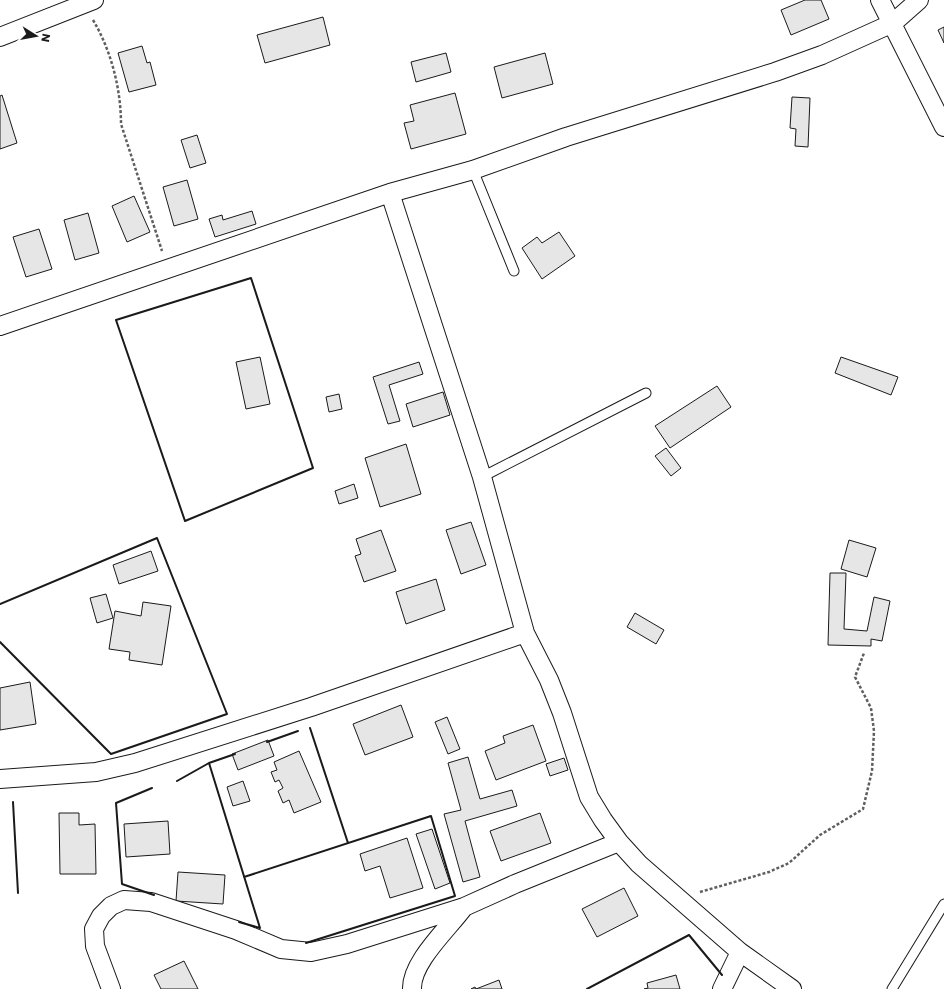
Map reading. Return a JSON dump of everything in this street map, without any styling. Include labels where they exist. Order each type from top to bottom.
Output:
[{"type":"street","points":[[880,0],[893,23],[944,127]]},
{"type":"street","points":[[0,326],[390,193],[473,170],[596,127],[775,72],[822,55],[893,23],[919,0]]},
{"type":"street","points":[[0,37],[88,2]]},
{"type":"street","points":[[390,193],[482,477],[525,633],[549,680],[562,713],[589,797],[619,842],[640,864],[740,952],[792,989]]},
{"type":"street","points":[[0,779],[96,772],[135,763],[311,707],[525,633]]},
{"type":"street","points":[[110,989],[95,946],[94,929],[101,916],[111,906],[124,900],[151,902],[236,930],[281,948],[310,952],[347,944],[464,907],[515,884],[619,842]]},
{"type":"street","points":[[412,989],[412,980],[422,959],[464,907]]},
{"type":"street","points":[[722,989],[740,952]]},
{"type":"lane","points":[[473,170],[514,271]]},
{"type":"lane","points":[[482,477],[646,394]]},
{"type":"lane","points":[[892,989],[944,904]]},
{"type":"path","points":[[88,2],[106,44],[121,104],[121,124],[135,170],[154,222],[167,269]]},
{"type":"path","points":[[679,899],[769,872],[789,863],[820,835],[863,809],[872,771],[874,738],[871,708],[855,677],[864,653]]},
{"type":"building","points":[[805,0],[821,0],[829,19],[791,35],[781,10]]},
{"type":"building","points":[[323,17],[330,45],[265,63],[257,35]]},
{"type":"building","points":[[944,27],[944,43],[938,30]]},
{"type":"building","points":[[142,46],[147,63],[150,62],[156,85],[129,92],[118,53]]},
{"type":"building","points":[[446,53],[451,72],[416,82],[411,62]]},
{"type":"building","points":[[545,53],[553,84],[502,98],[494,67]]},
{"type":"building","points":[[455,93],[466,134],[411,149],[404,123],[414,121],[410,105]]},
{"type":"building","points":[[2,95],[17,143],[0,149],[0,96]]},
{"type":"building","points":[[792,97],[810,98],[808,147],[795,146],[796,129],[790,128]]},
{"type":"building","points":[[197,135],[206,163],[190,168],[181,140]]},
{"type":"building","points":[[187,180],[198,219],[174,226],[163,187]]},
{"type":"building","points":[[134,196],[150,232],[127,242],[112,206]]},
{"type":"building","points":[[252,211],[256,224],[215,237],[209,219],[222,215],[223,220]]},
{"type":"building","points":[[88,213],[99,253],[75,260],[64,220]]},
{"type":"building","points":[[39,229],[52,269],[26,277],[13,237]]},
{"type":"building","points":[[559,232],[575,256],[542,279],[522,248],[537,237],[542,243]]},
{"type":"building","points":[[260,357],[270,404],[246,409],[236,362]]},
{"type":"building","points":[[841,357],[898,377],[891,395],[835,373]]},
{"type":"building","points":[[419,362],[423,374],[389,385],[400,421],[388,424],[373,377]]},
{"type":"building","points":[[717,386],[731,407],[670,448],[655,426]]},
{"type":"building","points":[[443,392],[450,415],[413,427],[406,404]]},
{"type":"building","points":[[339,394],[342,409],[329,412],[326,397]]},
{"type":"building","points":[[406,444],[421,494],[380,507],[365,458]]},
{"type":"building","points":[[666,448],[681,468],[671,476],[655,456]]},
{"type":"building","points":[[354,484],[358,498],[339,504],[335,491]]},
{"type":"building","points":[[471,522],[486,565],[461,574],[446,530]]},
{"type":"building","points":[[381,530],[396,571],[364,582],[355,556],[361,554],[356,539]]},
{"type":"building","points":[[849,540],[876,548],[867,577],[841,569]]},
{"type":"building","points":[[151,551],[158,571],[119,584],[113,565]]},
{"type":"building","points":[[830,573],[846,573],[844,629],[867,631],[874,597],[890,601],[882,641],[871,639],[871,646],[828,645]]},
{"type":"building","points":[[436,579],[445,610],[406,624],[396,592]]},
{"type":"building","points":[[106,594],[113,618],[97,623],[90,598]]},
{"type":"building","points":[[143,602],[171,606],[162,665],[129,660],[130,652],[109,649],[115,611],[141,616]]},
{"type":"building","points":[[635,613],[664,630],[656,644],[627,627]]},
{"type":"building","points":[[30,682],[36,724],[0,730],[0,688]]},
{"type":"building","points":[[401,705],[413,737],[365,755],[353,724]]},
{"type":"building","points":[[447,717],[460,749],[448,754],[435,722]]},
{"type":"building","points":[[533,725],[546,761],[496,780],[485,751],[505,743],[503,736]]},
{"type":"building","points":[[268,740],[274,756],[238,770],[232,754]]},
{"type":"building","points":[[299,751],[321,802],[294,813],[289,800],[283,803],[278,791],[283,788],[279,780],[275,782],[271,772],[277,770],[274,762]]},
{"type":"building","points":[[468,757],[480,799],[512,790],[517,806],[465,821],[480,877],[463,882],[444,814],[461,810],[448,763]]},
{"type":"building","points":[[564,758],[568,770],[550,776],[546,764]]},
{"type":"building","points":[[243,781],[250,801],[233,806],[227,787]]},
{"type":"building","points":[[59,813],[79,813],[79,825],[95,824],[96,874],[60,874]]},
{"type":"building","points":[[540,813],[551,843],[501,861],[490,831]]},
{"type":"building","points":[[168,821],[170,854],[126,857],[124,824]]},
{"type":"building","points":[[432,829],[450,883],[435,889],[416,834]]},
{"type":"building","points":[[407,838],[423,888],[390,898],[380,866],[365,871],[360,854]]},
{"type":"building","points":[[178,872],[225,875],[223,904],[176,901]]},
{"type":"building","points":[[624,888],[638,916],[597,937],[582,909]]},
{"type":"building","points":[[184,961],[198,989],[161,989],[154,975]]},
{"type":"building","points":[[676,975],[680,989],[644,989],[648,988],[647,983]]},
{"type":"building","points":[[499,980],[502,989],[476,989]]},
{"type":"wall","points":[[251,278],[313,468],[185,521],[116,320],[251,278]]},
{"type":"wall","points":[[0,604],[157,538],[227,714],[111,754],[0,642]]},
{"type":"wall","points":[[310,728],[348,843]]},
{"type":"wall","points":[[267,742],[298,731]]},
{"type":"wall","points":[[177,781],[209,763],[235,754]]},
{"type":"wall","points":[[209,763],[260,928],[239,922]]},
{"type":"wall","points":[[152,788],[116,803],[122,884],[154,895]]},
{"type":"wall","points":[[13,802],[18,893]]},
{"type":"wall","points":[[244,877],[431,816],[455,896],[306,943]]},
{"type":"wall","points":[[587,989],[689,935],[722,975]]}]
